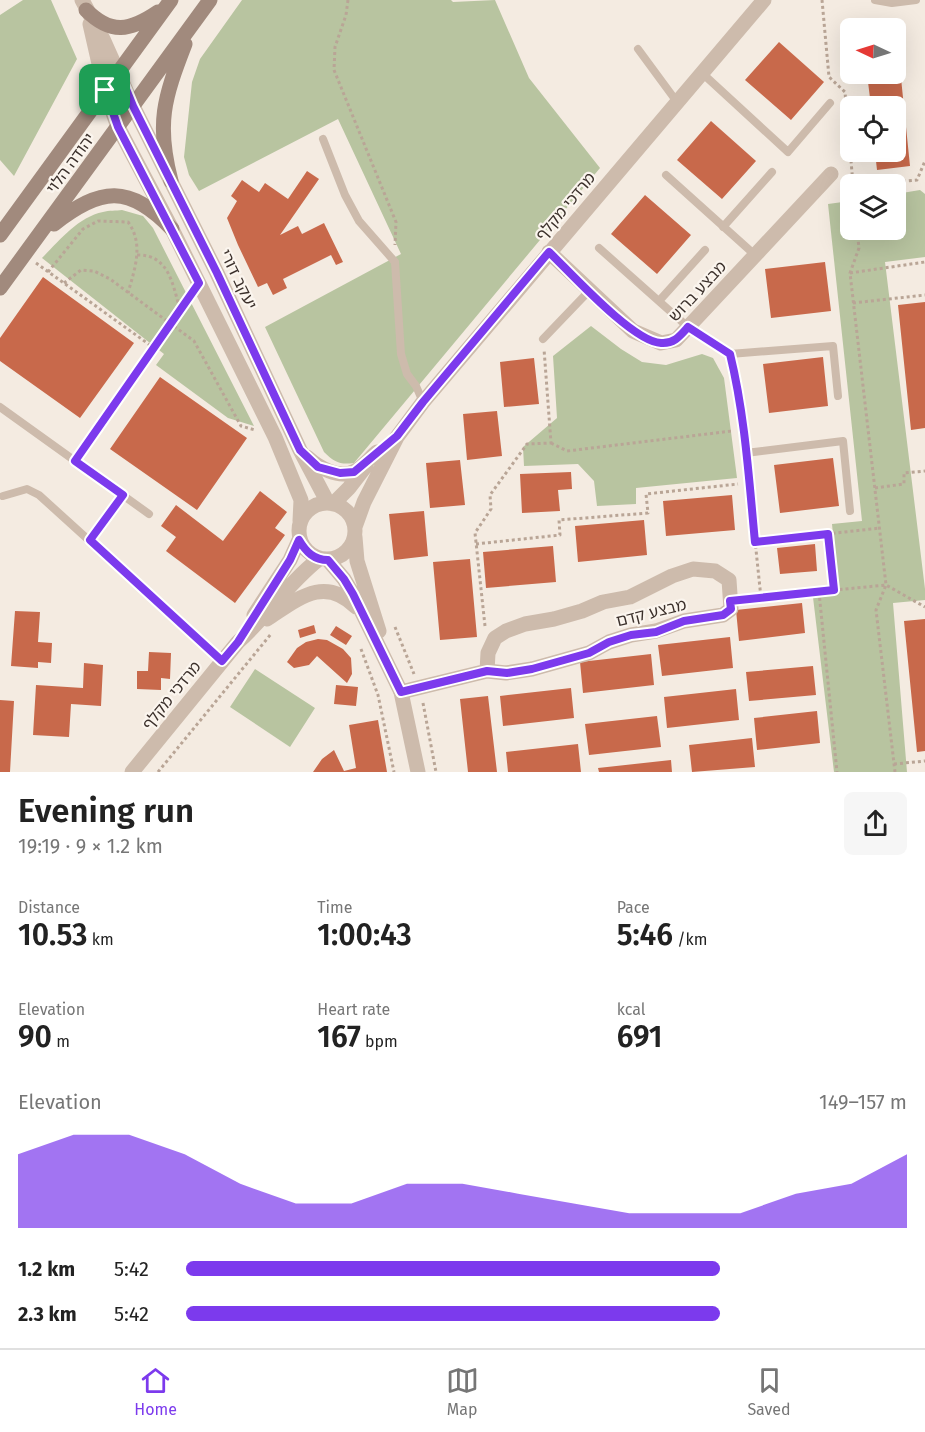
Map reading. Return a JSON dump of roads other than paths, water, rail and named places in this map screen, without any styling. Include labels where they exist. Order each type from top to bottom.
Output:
[{"type":"main road","name":"יהודה הלוי","points":[[0,288],[210,0]]},
{"type":"main road","name":"יהודה הלוי","points":[[0,235],[169,2]]},
{"type":"main road","points":[[84,5],[104,25],[123,28],[139,24],[169,2]]},
{"type":"main road","points":[[171,181],[164,153],[163,115],[175,70],[192,26]]},
{"type":"main road","points":[[40,235],[82,204],[106,196],[130,198],[143,204],[158,214],[172,229]]},
{"type":"street","name":"מרדכי מקלף","points":[[355,532],[364,502],[397,436],[423,402],[764,0]]},
{"type":"street","name":"יעקב דורי","points":[[84,5],[119,72],[133,106],[300,450],[330,503]]},
{"type":"street","points":[[84,5],[105,90],[118,127],[172,229],[275,437],[301,500],[299,540],[304,549],[311,555],[324,560],[344,579],[366,641],[385,657]]},
{"type":"street","name":"מבצע ברוש","points":[[549,252],[633,331],[661,343],[676,340],[831,174]]},
{"type":"street","name":"מרדכי מקלף","points":[[330,503],[349,488],[377,452],[397,436]]},
{"type":"street","points":[[300,450],[318,467],[340,473],[354,472],[377,452]]},
{"type":"street","points":[[300,521],[311,507],[330,503],[348,512],[355,532],[357,561],[376,619],[385,657],[401,692],[418,772]]},
{"type":"street","points":[[324,560],[338,558],[346,553],[355,532]]},
{"type":"street","name":"מרדכי מקלף","points":[[132,772],[238,642],[290,560],[299,540]]},
{"type":"street","name":"מרדכי מקלף","points":[[238,642],[255,627],[294,580],[324,560]]},
{"type":"street","name":"מבצע קדם","points":[[401,692],[487,671],[507,673],[532,669],[589,653],[609,642],[631,635],[656,632],[684,621],[723,615],[731,609],[729,580],[715,571],[693,569],[672,576],[630,597],[603,602],[582,611],[525,624],[506,631],[495,638],[488,653],[487,671]]},
{"type":"street","points":[[255,627],[302,596],[322,591],[344,595],[356,606],[366,641]]},
{"type":"lane","points":[[875,0],[892,3],[916,0]]},
{"type":"lane","points":[[638,49],[678,102]]},
{"type":"lane","points":[[702,73],[788,152],[830,103]]},
{"type":"lane","points":[[322,140],[345,195],[359,221],[395,262],[400,354],[407,374],[416,386],[423,402]]},
{"type":"lane","points":[[723,227],[772,172]]},
{"type":"lane","points":[[666,175],[755,255]]},
{"type":"lane","points":[[599,248],[688,327],[730,354],[833,346],[838,396]]},
{"type":"lane","points":[[659,301],[705,250]]},
{"type":"lane","points":[[543,339],[589,291]]},
{"type":"lane","points":[[730,354],[735,373],[750,482]]},
{"type":"lane","points":[[0,407],[149,514]]},
{"type":"lane","points":[[746,453],[843,441],[850,511]]},
{"type":"lane","points":[[3,496],[27,489],[39,495],[222,661]]},
{"type":"lane","points":[[90,540],[123,495]]}]
